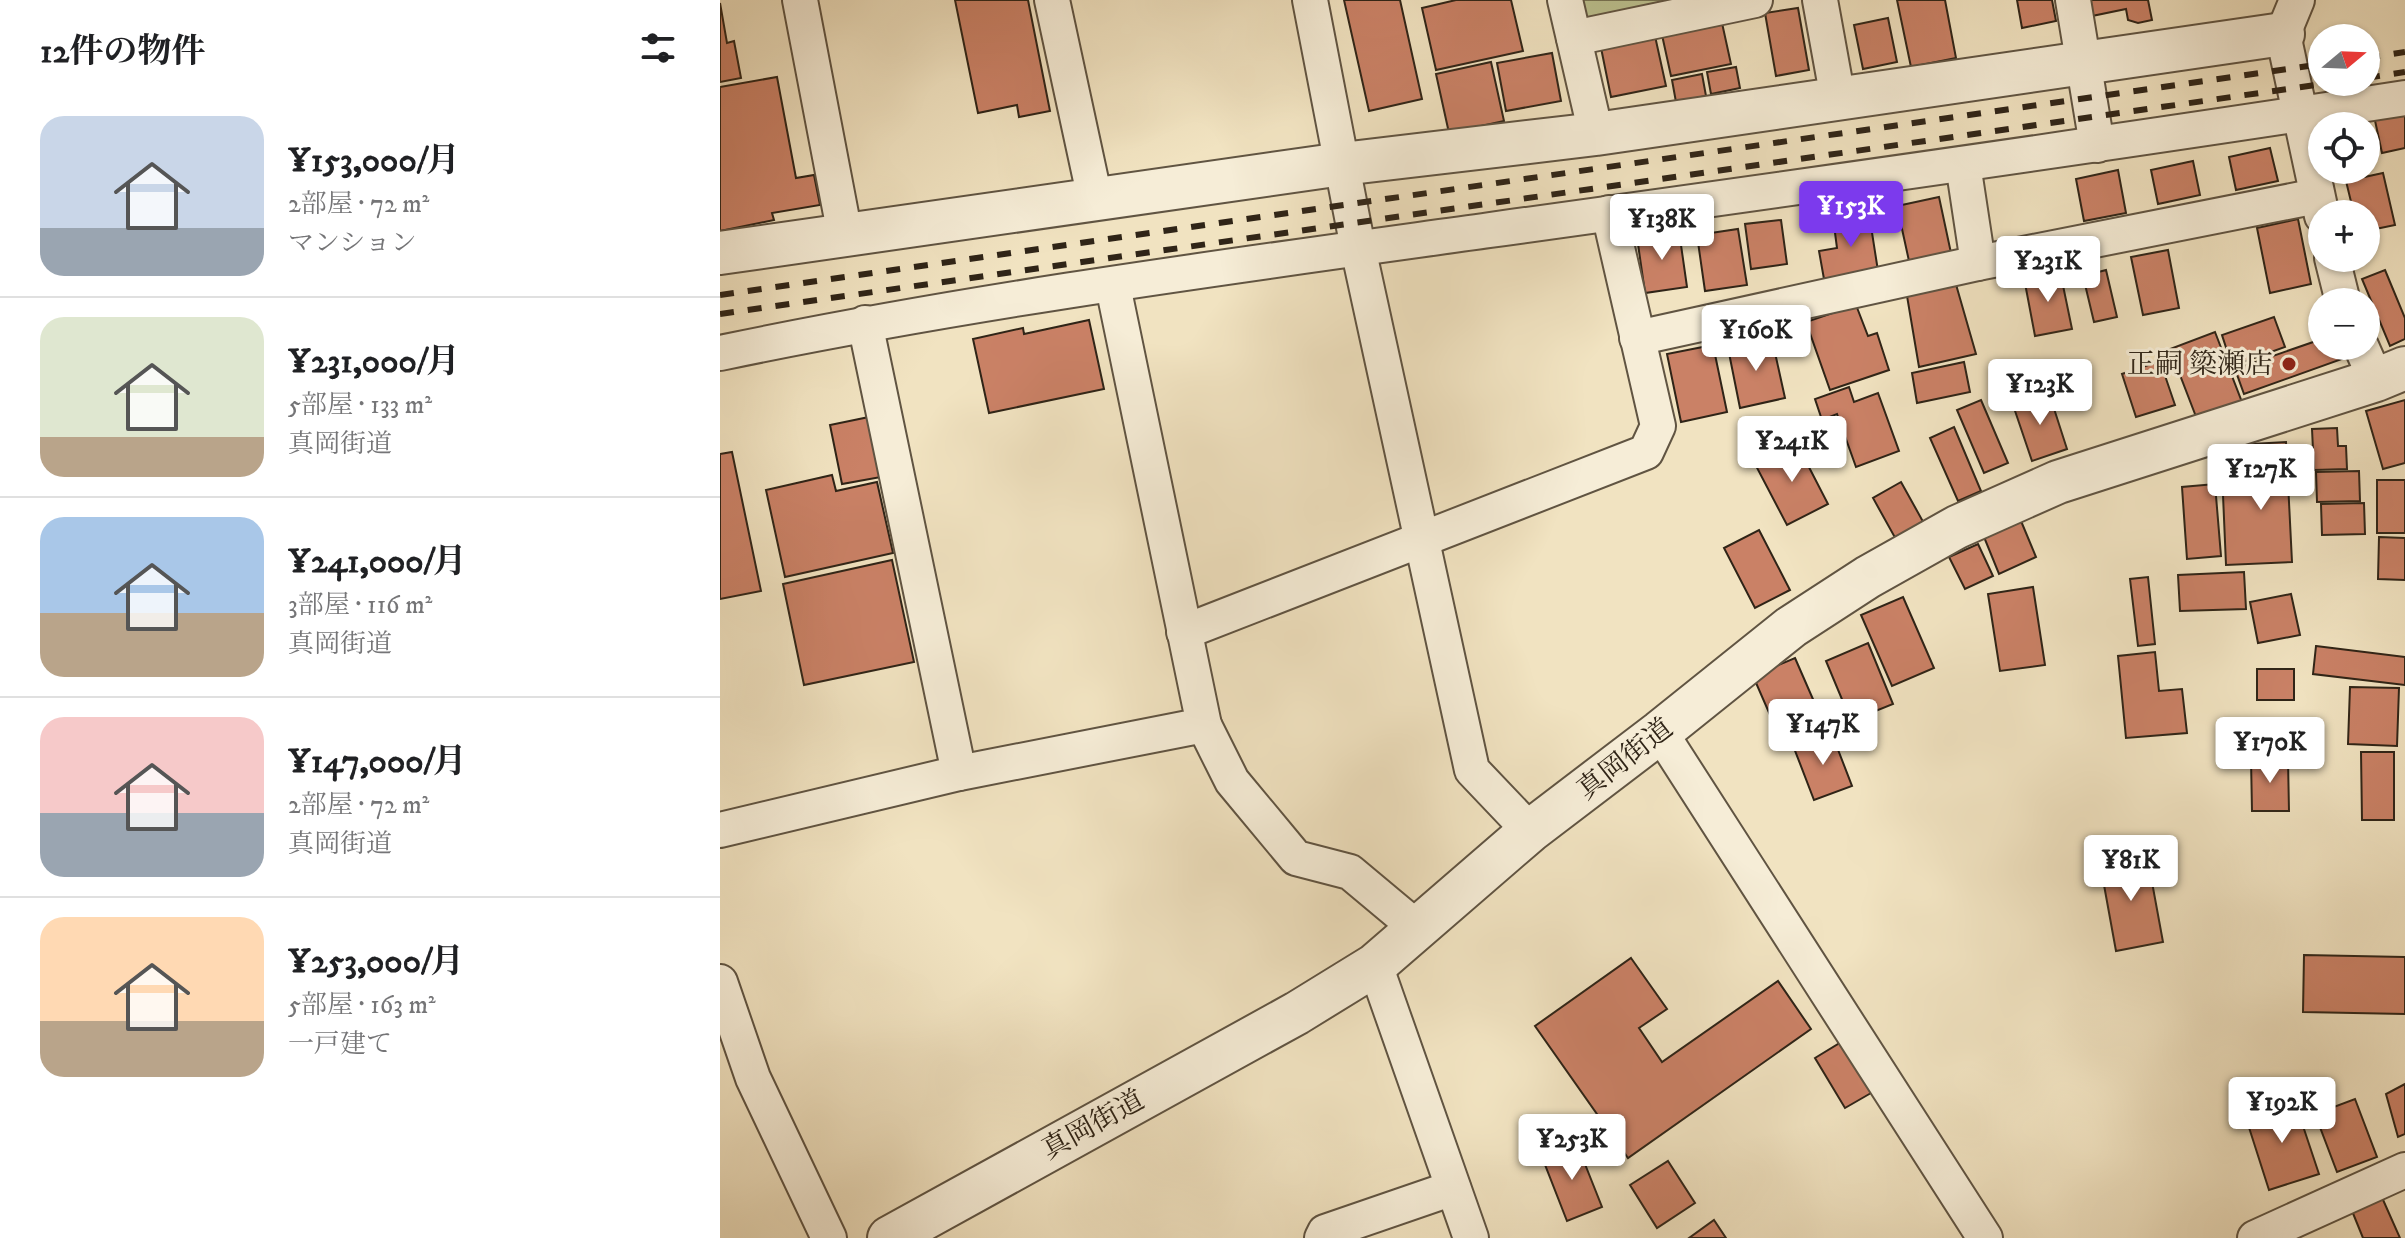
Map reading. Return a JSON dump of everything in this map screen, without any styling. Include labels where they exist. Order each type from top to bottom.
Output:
[{"type":"street","points":[[800,0],[845,235]]},
{"type":"street","points":[[1052,0],[1095,199]]},
{"type":"street","points":[[1310,0],[1358,248],[1472,770],[1530,831]]},
{"type":"street","points":[[1565,0],[1596,134]]},
{"type":"street","points":[[1574,38],[1755,0]]},
{"type":"street","points":[[1820,0],[1838,99]]},
{"type":"street","points":[[2073,0],[2097,145]]},
{"type":"street","points":[[720,253],[1342,164],[1596,134],[2084,63],[2290,17],[2301,114],[2319,200]]},
{"type":"street","points":[[720,353],[865,323],[1358,248],[2097,145],[2405,98]]},
{"type":"street","points":[[1963,164],[1978,263]]},
{"type":"street","points":[[1637,338],[1978,263],[2308,208]]},
{"type":"street","points":[[1184,632],[1646,452],[1658,426],[1609,213]]},
{"type":"street","points":[[1113,286],[1204,725],[1232,781],[1296,858],[1350,872],[1417,928]]},
{"type":"street","points":[[865,323],[959,773]]},
{"type":"street","name":"真岡街道","points":[[889,1238],[1297,1013],[1375,965],[1530,831],[1791,627],[1868,577],[1957,527],[2058,482],[2380,365]]},
{"type":"street","points":[[720,830],[959,773],[1204,725]]},
{"type":"street","points":[[1660,732],[1985,1238]]},
{"type":"street","points":[[1375,965],[1471,1238]]},
{"type":"street","points":[[720,982],[753,1078],[829,1238]]},
{"type":"street","points":[[2255,1238],[2405,1170]]},
{"type":"street","points":[[1322,1238],[1325,1232],[1453,1188]]},
{"type":"green space","points":[[1574,0],[1693,0],[1592,22],[1576,9]]},
{"type":"building","points":[[955,0],[1028,0],[1050,111],[1019,117],[1017,105],[978,113]]},
{"type":"building","points":[[1344,0],[1400,0],[1422,99],[1369,111]]},
{"type":"building","points":[[1456,0],[1511,0],[1523,51],[1436,70],[1422,8]]},
{"type":"building","points":[[1897,0],[1945,0],[1956,58],[1911,67]]},
{"type":"building","points":[[2017,0],[2052,0],[2056,21],[2022,28]]},
{"type":"building","points":[[2089,0],[2148,0],[2152,20],[2138,23],[2128,20],[2126,9],[2092,16]]},
{"type":"building","points":[[720,3],[727,43],[734,41],[741,78],[720,82]]},
{"type":"building","points":[[1798,8],[1809,70],[1776,76],[1765,13]]},
{"type":"building","points":[[1888,18],[1897,62],[1863,69],[1854,25]]},
{"type":"building","points":[[1722,23],[1731,64],[1671,76],[1662,35]]},
{"type":"building","points":[[1653,27],[1666,86],[1611,97],[1599,38]]},
{"type":"building","points":[[1552,53],[1561,101],[1506,111],[1497,63]]},
{"type":"building","points":[[1491,62],[1504,121],[1449,133],[1436,74]]},
{"type":"building","points":[[1736,67],[1740,88],[1711,94],[1707,72]]},
{"type":"building","points":[[1702,74],[1706,96],[1676,102],[1672,80]]},
{"type":"building","points":[[777,77],[796,178],[814,175],[820,205],[772,213],[774,220],[720,231],[720,87]]},
{"type":"building","points":[[2405,110],[2405,148],[2382,153],[2380,115]]},
{"type":"building","points":[[2270,148],[2278,181],[2236,190],[2229,157]]},
{"type":"building","points":[[2193,161],[2200,195],[2158,204],[2151,170]]},
{"type":"building","points":[[2118,170],[2126,213],[2084,221],[2076,179]]},
{"type":"building","points":[[2383,173],[2395,225],[2380,228],[2380,200],[2351,200],[2347,184],[2380,184],[2380,174]]},
{"type":"building","points":[[1939,197],[1951,253],[1909,261],[1897,206]]},
{"type":"building","points":[[1868,207],[1878,271],[1824,279],[1819,251],[1837,248],[1834,225],[1854,222],[1852,210]]},
{"type":"building","points":[[2298,219],[2311,284],[2270,293],[2257,228]]},
{"type":"building","points":[[1781,220],[1787,264],[1751,269],[1745,224]]},
{"type":"building","points":[[1738,229],[1747,285],[1705,291],[1697,235]]},
{"type":"building","points":[[1679,231],[1687,287],[1645,293],[1637,237]]},
{"type":"building","points":[[2168,250],[2179,308],[2143,315],[2131,257]]},
{"type":"building","points":[[2106,270],[2117,317],[2094,322],[2083,276]]},
{"type":"building","points":[[2385,270],[2405,318],[2405,339],[2390,346],[2380,322],[2380,288],[2366,288],[2362,279]]},
{"type":"building","points":[[2060,271],[2072,329],[2035,336],[2024,278]]},
{"type":"building","points":[[1955,281],[1976,354],[1919,367],[1907,296]]},
{"type":"building","points":[[1856,305],[1868,336],[1877,333],[1889,370],[1830,390],[1806,322]]},
{"type":"building","points":[[2274,317],[2285,347],[2232,366],[2222,335]]},
{"type":"building","points":[[1089,320],[1104,389],[989,413],[973,339],[1023,328],[1024,334]]},
{"type":"building","points":[[2215,332],[2245,410],[2200,427],[2170,349]]},
{"type":"building","points":[[1772,339],[1785,398],[1740,408],[1728,348]]},
{"type":"building","name":"正嗣 簗瀬店","points":[[2308,344],[2308,360],[2339,360],[2244,394],[2235,369]]},
{"type":"building","points":[[1713,345],[1727,412],[1681,422],[1667,354]]},
{"type":"building","points":[[2160,361],[2175,405],[2136,417],[2122,374]]},
{"type":"building","points":[[1964,362],[1970,392],[1917,403],[1912,373]]},
{"type":"building","points":[[1849,387],[1854,402],[1878,393],[1899,451],[1856,467],[1837,414],[1822,420],[1815,399]]},
{"type":"building","points":[[2049,393],[2067,449],[2032,461],[2013,405]]},
{"type":"building","points":[[1981,400],[2008,463],[1984,473],[1957,410]]},
{"type":"building","points":[[2405,400],[2405,463],[2383,469],[2366,411]]},
{"type":"building","points":[[869,417],[881,477],[842,484],[830,425]]},
{"type":"building","points":[[1954,427],[1981,491],[1958,501],[1930,438]]},
{"type":"building","points":[[2337,428],[2338,446],[2346,446],[2347,469],[2314,470],[2312,429]]},
{"type":"building","points":[[1796,442],[1828,504],[1787,525],[1755,464]]},
{"type":"building","points":[[2286,442],[2292,562],[2226,565],[2223,495],[2254,494],[2252,444]]},
{"type":"building","points":[[732,452],[761,591],[720,599],[720,454]]},
{"type":"building","points":[[2359,471],[2360,501],[2317,502],[2316,472]]},
{"type":"building","points":[[832,475],[836,491],[877,482],[893,553],[785,577],[766,490]]},
{"type":"building","points":[[2377,480],[2405,480],[2405,533],[2377,533]]},
{"type":"building","points":[[1901,482],[1926,527],[1898,543],[1873,498]]},
{"type":"building","points":[[2215,484],[2221,556],[2187,559],[2182,487]]},
{"type":"building","points":[[2364,503],[2365,534],[2322,535],[2321,504]]},
{"type":"building","points":[[2021,521],[2036,557],[1999,574],[1984,537]]},
{"type":"building","points":[[1759,530],[1790,590],[1755,608],[1724,548]]},
{"type":"building","points":[[2379,537],[2405,538],[2405,580],[2378,579]]},
{"type":"building","points":[[1978,544],[1993,576],[1965,589],[1949,557]]},
{"type":"building","points":[[892,560],[914,662],[804,685],[783,584]]},
{"type":"building","points":[[2244,572],[2246,609],[2180,611],[2178,575]]},
{"type":"building","points":[[2148,577],[2155,644],[2138,646],[2130,579]]},
{"type":"building","points":[[2033,587],[2045,665],[2000,671],[1988,594]]},
{"type":"building","points":[[2291,594],[2300,635],[2258,643],[2250,602]]},
{"type":"building","points":[[1903,597],[1934,668],[1892,686],[1861,615]]},
{"type":"building","points":[[1868,643],[1893,704],[1851,721],[1826,661]]},
{"type":"building","points":[[2316,646],[2405,657],[2405,685],[2313,674]]},
{"type":"building","points":[[2155,652],[2159,691],[2182,689],[2187,733],[2126,738],[2118,656]]},
{"type":"building","points":[[1795,658],[1826,729],[1784,747],[1753,676]]},
{"type":"building","points":[[2257,669],[2294,669],[2294,700],[2257,700]]},
{"type":"building","points":[[2350,687],[2399,688],[2397,746],[2348,744]]},
{"type":"building","points":[[1832,734],[1852,786],[1814,800],[1794,748]]},
{"type":"building","points":[[2361,752],[2394,752],[2394,820],[2362,820]]},
{"type":"building","points":[[2251,759],[2288,759],[2289,811],[2252,811]]},
{"type":"building","points":[[2147,855],[2163,942],[2116,951],[2100,863]]},
{"type":"building","points":[[2304,955],[2405,957],[2405,1014],[2303,1012]]},
{"type":"building","points":[[1631,958],[1667,1009],[1639,1028],[1662,1062],[1778,981],[1811,1029],[1628,1158],[1535,1026]]},
{"type":"building","points":[[1848,1038],[1878,1089],[1845,1108],[1815,1058]]},
{"type":"building","points":[[2405,1084],[2405,1134],[2398,1137],[2386,1094]]},
{"type":"building","points":[[2294,1099],[2319,1174],[2269,1190],[2245,1115]]},
{"type":"building","points":[[2355,1099],[2377,1157],[2337,1172],[2315,1114]]},
{"type":"building","points":[[1577,1144],[1602,1207],[1567,1221],[1542,1157]]},
{"type":"building","points":[[1668,1161],[1695,1203],[1657,1228],[1630,1185]]},
{"type":"building","points":[[2380,1193],[2400,1238],[2363,1238],[2350,1206]]},
{"type":"building","points":[[1714,1220],[1726,1238],[1689,1238]]},
{"type":"railway","points":[[2380,56],[2405,52]]},
{"type":"railway","points":[[720,295],[2308,66]]},
{"type":"railway","points":[[2380,76],[2405,72]]},
{"type":"railway","points":[[720,314],[2308,86]]},
{"type":"place","name":"正嗣 簗瀬店","points":[[2289,364]]}]
